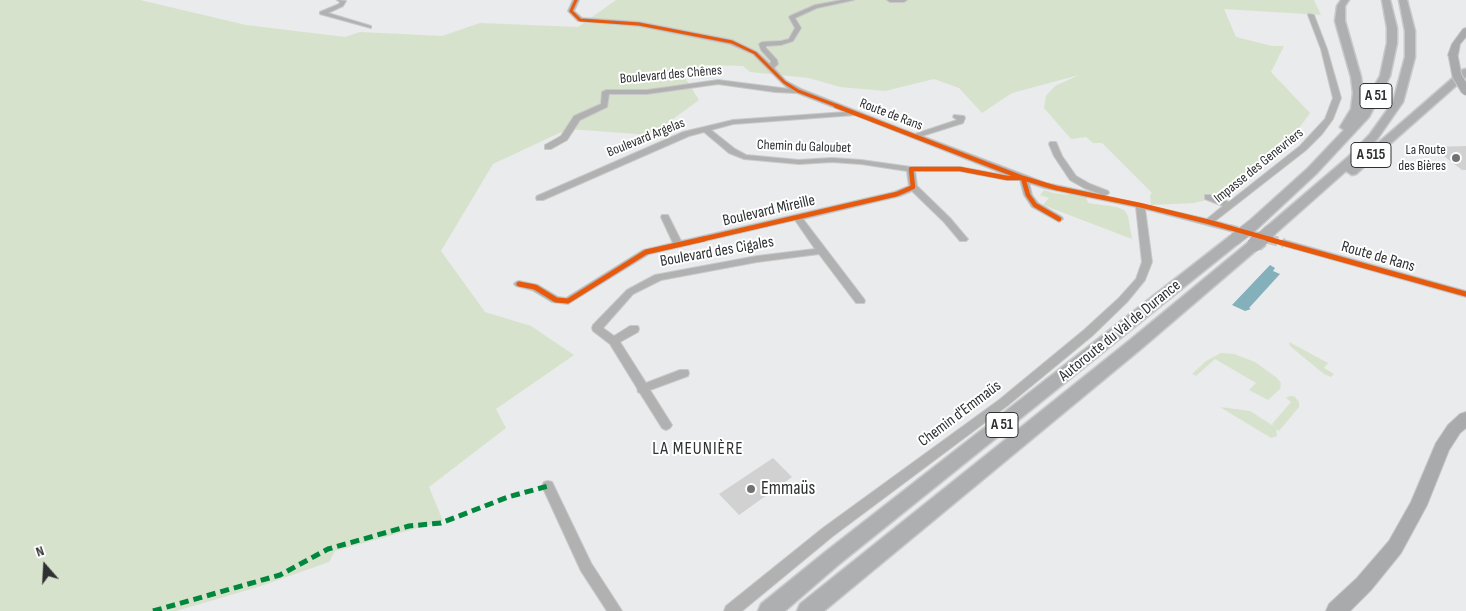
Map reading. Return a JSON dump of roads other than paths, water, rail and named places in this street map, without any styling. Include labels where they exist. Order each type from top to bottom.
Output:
[{"type":"highway","name":"A 515","points":[[1312,171],[1350,122],[1356,109],[1358,93],[1356,77],[1340,21],[1341,6],[1345,0]]},
{"type":"highway","name":"Autoroute du Val de Durance","points":[[769,611],[1233,234],[1252,226],[1312,171],[1365,115],[1386,76],[1392,43],[1392,28],[1386,0]]},
{"type":"highway","name":"Autoroute du Val de Durance","points":[[808,611],[1136,344],[1352,160],[1379,131],[1398,102],[1410,57],[1410,31],[1403,0]]},
{"type":"highway","name":"A 515","points":[[1270,230],[1346,177],[1466,72]]},
{"type":"main road","points":[[1466,31],[1456,44],[1453,55],[1457,76],[1466,92]]},
{"type":"main road","points":[[1336,611],[1364,584],[1395,547],[1418,505],[1442,448],[1454,429],[1466,418]]},
{"type":"street","points":[[340,0],[343,1],[341,5],[322,13],[369,27]]},
{"type":"street","name":"Route de Rans","points":[[576,0],[571,12],[580,20],[639,24],[732,42],[750,50],[784,82],[798,91],[1023,178],[1056,188],[1140,205],[1209,222],[1233,234]]},
{"type":"street","points":[[770,68],[775,64],[774,60],[763,49],[762,44],[781,43],[791,40],[798,28],[792,17],[814,7],[851,0]]},
{"type":"street","points":[[890,0],[904,0]]},
{"type":"street","name":"Impasse des Genevriers","points":[[1209,222],[1303,148],[1329,119],[1337,98],[1324,49],[1310,15]]},
{"type":"street","name":"Boulevard des Chênes","points":[[548,147],[564,138],[577,118],[604,104],[606,92],[647,92],[718,82],[798,91]]},
{"type":"street","name":"Boulevard Argelas","points":[[540,198],[670,139],[705,129],[740,121],[855,114]]},
{"type":"street","points":[[916,136],[960,121],[960,118],[957,116]]},
{"type":"street","name":"Chemin du Galoubet","points":[[705,129],[732,151],[744,157],[798,162],[832,160],[861,162],[911,169]]},
{"type":"street","points":[[1053,144],[1058,156],[1073,178],[1108,194],[1110,199]]},
{"type":"street","points":[[963,239],[947,220],[912,186],[911,169],[960,169],[1007,178],[1023,178],[1028,195],[1035,206],[1059,219]]},
{"type":"street","name":"Boulevard Mireille","points":[[519,284],[535,287],[556,300],[568,301],[646,252],[897,194],[912,186]]},
{"type":"street","points":[[1208,196],[1230,206]]},
{"type":"street","name":"Chemin d'Emmaüs","points":[[731,611],[828,532],[1004,403],[1088,333],[1123,300],[1140,280],[1146,268],[1147,262],[1140,205]]},
{"type":"street","points":[[665,217],[678,244]]},
{"type":"street","points":[[797,217],[860,301]]},
{"type":"street","name":"Route de Rans","points":[[1284,243],[1466,294]]},
{"type":"street","name":"Boulevard des Cigales","points":[[614,341],[597,328],[630,292],[658,277],[757,259],[821,250]]},
{"type":"street","points":[[634,329],[614,341],[666,426]]},
{"type":"street","points":[[642,389],[684,373]]},
{"type":"street","points":[[548,486],[586,567],[615,611]]},
{"type":"water","points":[[1270,265],[1275,268],[1273,271],[1280,274],[1249,308],[1251,309],[1245,311],[1232,305]]},
{"type":"tunnel","points":[[1230,228],[1273,240]]},
{"type":"tunnel","points":[[1268,239],[1284,243]]},
{"type":"place","name":"La Route des Bières","points":[[1456,158]]},
{"type":"place","name":"Emmaüs","points":[[751,489]]},
{"type":"district","name":"LA MEUNIÈRE","points":[[698,449]]}]
